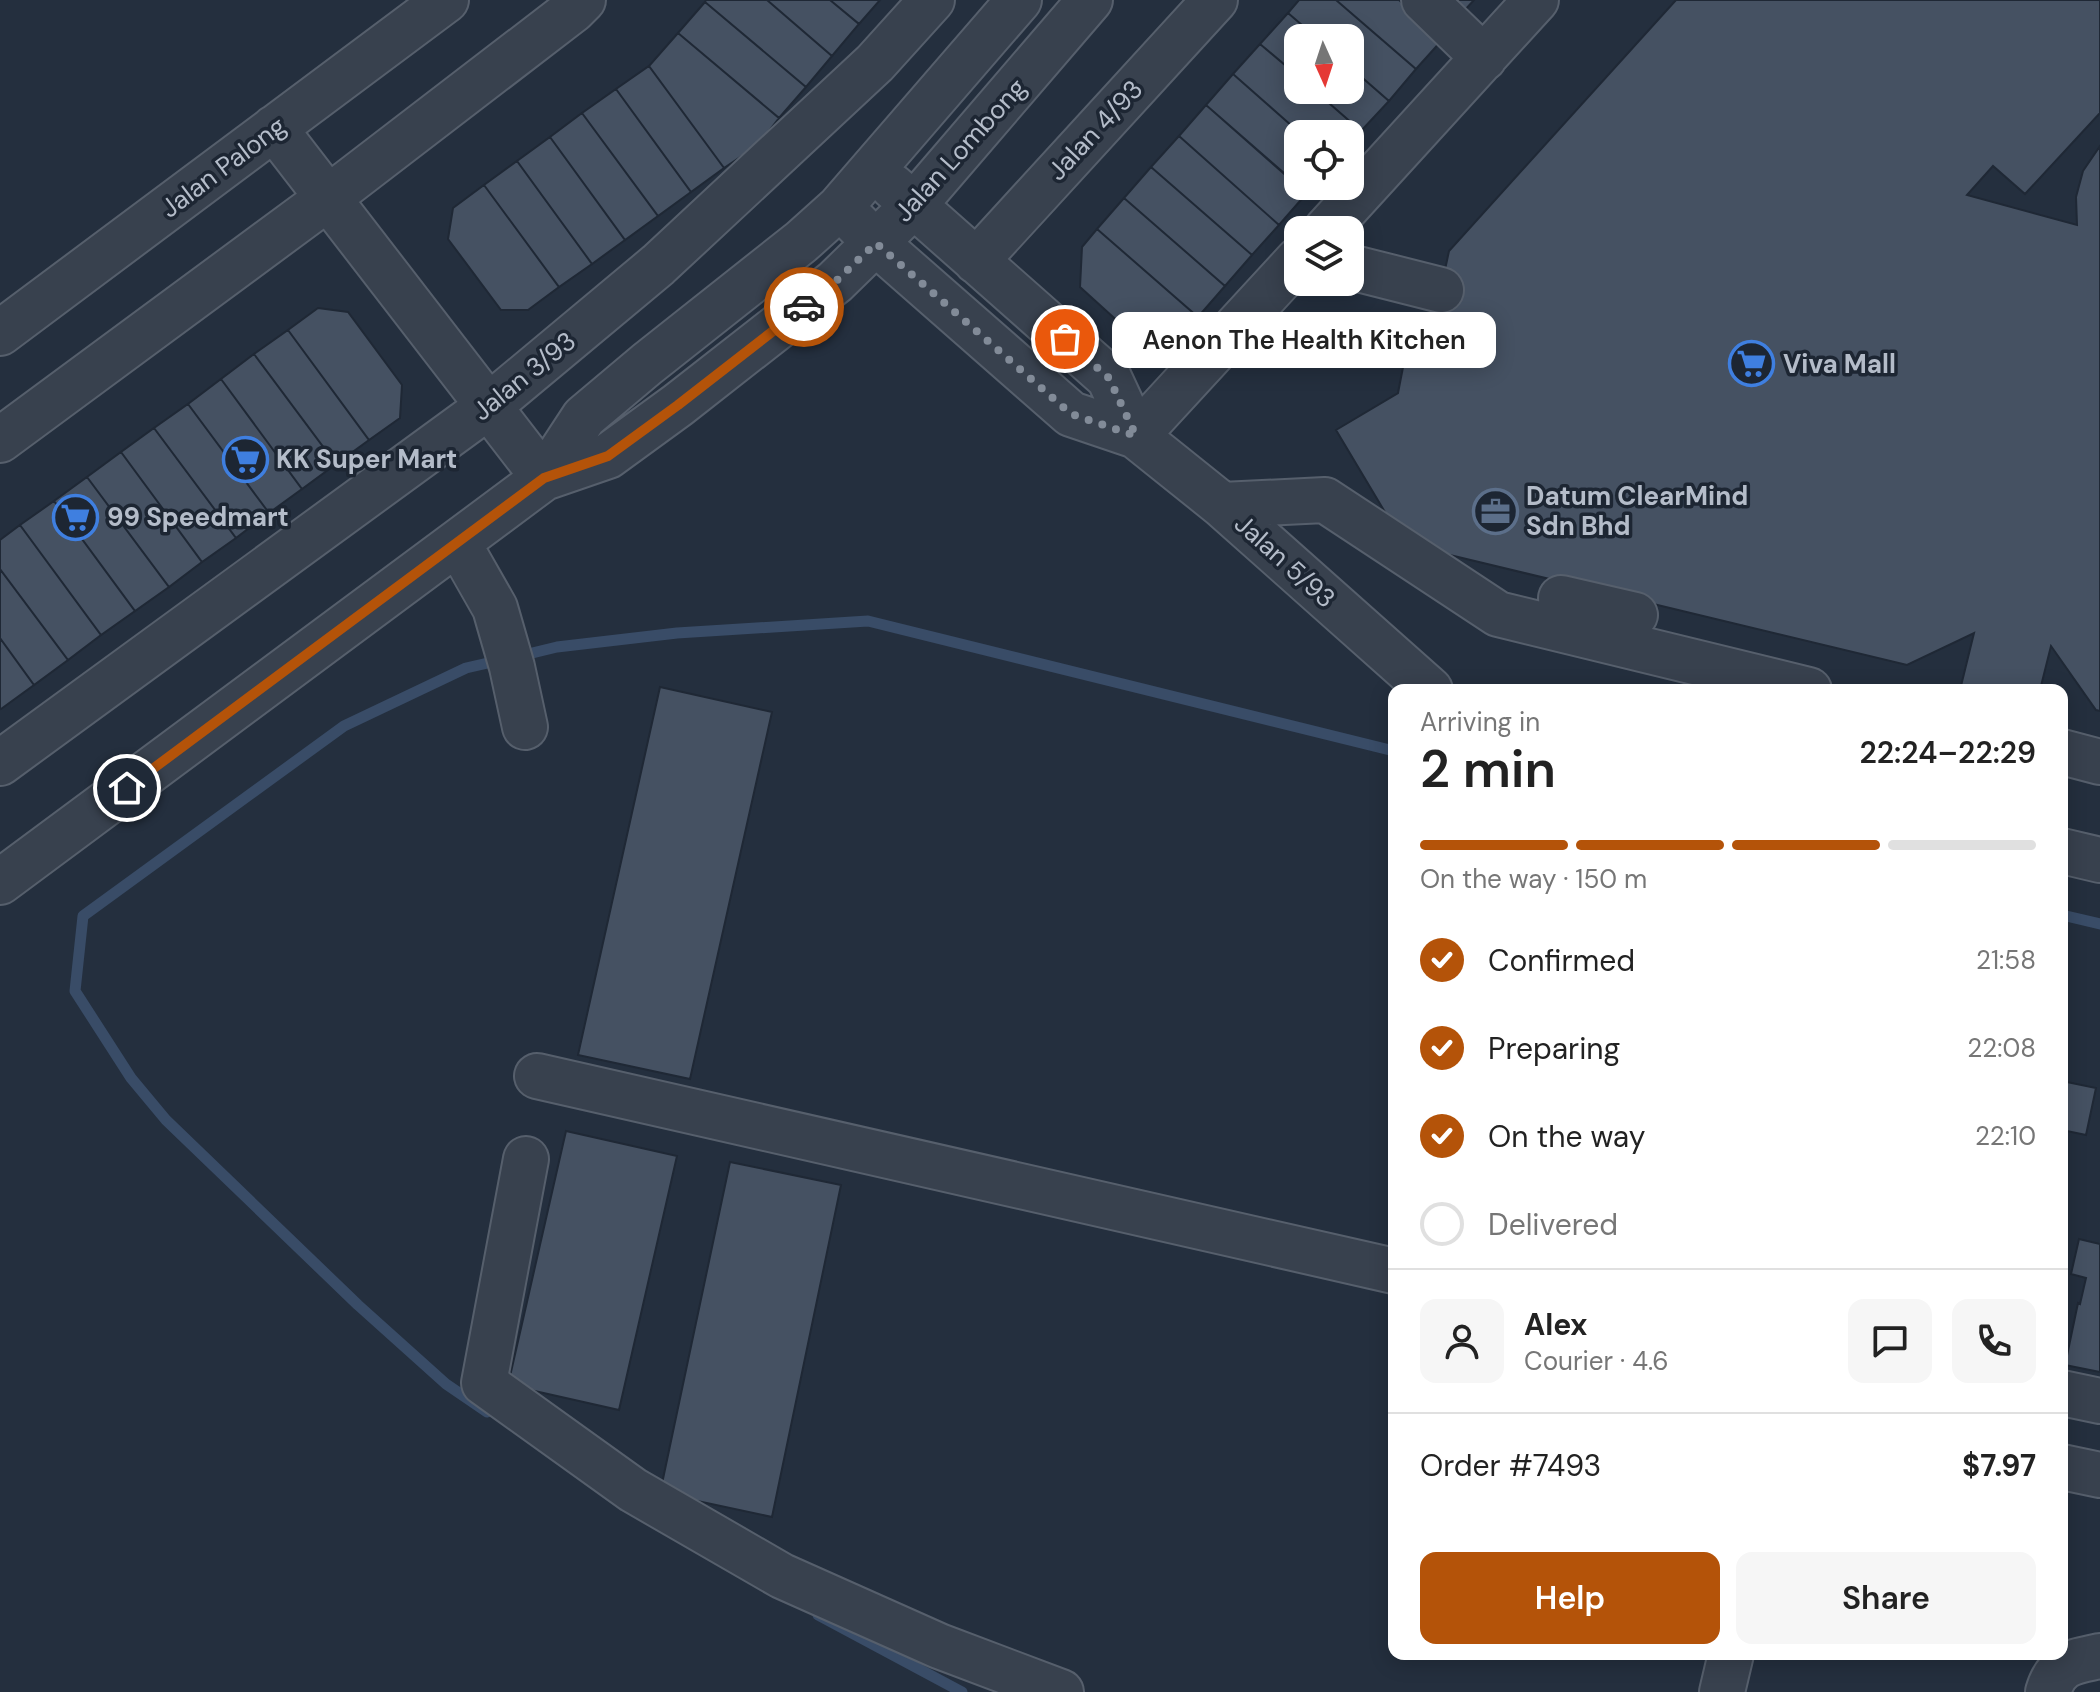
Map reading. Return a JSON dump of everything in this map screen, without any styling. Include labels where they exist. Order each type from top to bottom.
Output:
[{"type":"street","name":"Jalan Palong","points":[[0,333],[446,0]]},
{"type":"street","points":[[0,440],[328,198],[583,0]]},
{"type":"street","name":"Jalan 3/93","points":[[0,763],[489,406],[669,254],[875,63],[932,0]]},
{"type":"street","name":"Jalan Lombong","points":[[544,478],[584,417],[840,207],[1019,0]]},
{"type":"street","name":"Jalan Lombong","points":[[0,882],[544,478],[608,456],[835,282],[914,205],[1090,0]]},
{"type":"street","name":"Jalan 4/93","points":[[976,261],[1215,0]]},
{"type":"street","points":[[1424,0],[1484,58]]},
{"type":"street","points":[[1339,216],[1536,0]]},
{"type":"street","points":[[274,128],[544,478]]},
{"type":"street","name":"Jalan 5/93","points":[[874,169],[1109,378],[1136,436]]},
{"type":"street","name":"Jalan 5/93","points":[[840,207],[876,243],[1071,414],[1136,436],[1222,505],[1423,684]]},
{"type":"street","points":[[1364,271],[1441,290]]},
{"type":"street","points":[[1136,436],[1284,275]]},
{"type":"street","points":[[1222,505],[1325,500],[1498,614],[1784,684]]},
{"type":"street","points":[[458,543],[495,608],[525,727]]},
{"type":"street","points":[[1426,566],[1635,615]]},
{"type":"street","points":[[2068,754],[2100,762]]},
{"type":"street","points":[[2068,852],[2100,860]]},
{"type":"street","points":[[537,1076],[1388,1270]]},
{"type":"street","points":[[526,1159],[484,1383],[633,1490],[782,1576],[939,1646],[1061,1692]]},
{"type":"street","points":[[2068,1394],[2100,1401]]},
{"type":"street","points":[[2068,1468],[2100,1475]]},
{"type":"street","points":[[2048,1692],[2051,1682],[2067,1663],[2100,1656]]},
{"type":"street","points":[[1722,1692],[1730,1660]]},
{"type":"building","points":[[706,0],[767,0],[832,56],[806,87]]},
{"type":"building","points":[[767,0],[830,0],[859,24],[832,56]]},
{"type":"building","points":[[830,0],[880,0],[859,24]]},
{"type":"building","points":[[1299,0],[1336,0],[1364,24],[1301,24],[1288,13]]},
{"type":"building","points":[[1336,0],[1399,0],[1443,39],[1416,69]]},
{"type":"building","points":[[1452,0],[1474,0],[1464,11]]},
{"type":"building","name":"Viva Mall","points":[[1676,0],[2100,0],[2100,113],[2025,194],[1993,166],[1967,195],[2077,225],[2076,197],[2083,171],[2100,146],[2100,711],[2096,710],[2051,646],[2042,684],[1961,684],[1974,633],[1907,665],[1404,544],[1336,430],[1398,393],[1410,331],[1431,335],[1449,251]]},
{"type":"building","points":[[705,2],[806,87],[779,118],[678,33]]},
{"type":"building","points":[[1288,13],[1301,24],[1284,24],[1284,64],[1260,44]]},
{"type":"building","points":[[1364,24],[1416,69],[1389,101],[1364,79]]},
{"type":"building","points":[[678,33],[779,118],[758,145],[724,168],[649,66]]},
{"type":"building","points":[[1260,44],[1284,64],[1284,104],[1330,104],[1348,120],[1285,120],[1233,74]]},
{"type":"building","points":[[649,66],[724,168],[691,192],[616,89]]},
{"type":"building","points":[[1233,74],[1285,120],[1284,174],[1206,105]]},
{"type":"building","points":[[1364,79],[1389,101],[1364,128],[1364,120],[1348,120],[1330,104],[1364,104]]},
{"type":"building","points":[[616,89],[691,192],[658,216],[582,113]]},
{"type":"building","points":[[1206,105],[1284,173],[1284,200],[1301,200],[1279,225],[1179,136]]},
{"type":"building","points":[[582,113],[658,216],[625,240],[550,137]]},
{"type":"building","points":[[1179,136],[1279,225],[1252,255],[1151,167]]},
{"type":"building","points":[[550,137],[625,240],[592,264],[517,161]]},
{"type":"building","points":[[517,161],[592,264],[559,287],[484,185]]},
{"type":"building","points":[[1151,167],[1252,255],[1225,286],[1124,198]]},
{"type":"building","points":[[484,185],[559,287],[528,310],[501,310],[448,239],[453,208]]},
{"type":"building","points":[[1124,198],[1225,286],[1198,317],[1097,229]]},
{"type":"building","points":[[1097,229],[1198,317],[1180,338],[1145,346],[1080,287],[1082,247]]},
{"type":"building","points":[[318,308],[348,312],[402,385],[400,418],[369,440],[288,330]]},
{"type":"building","points":[[288,330],[369,440],[336,464],[254,354]]},
{"type":"building","points":[[254,354],[336,464],[302,489],[221,379]]},
{"type":"building","points":[[221,379],[302,489],[269,513],[188,404]]},
{"type":"building","points":[[188,404],[269,513],[236,538],[154,428]]},
{"type":"building","points":[[154,428],[236,538],[202,562],[121,452]]},
{"type":"building","points":[[121,452],[202,562],[169,587],[87,477]]},
{"type":"building","points":[[87,477],[169,587],[135,611],[54,501]]},
{"type":"building","points":[[54,501],[135,611],[101,635],[20,525]]},
{"type":"building","points":[[20,525],[101,635],[68,660],[0,569],[0,540]]},
{"type":"building","points":[[0,569],[68,660],[34,685],[0,638]]},
{"type":"building","points":[[0,638],[34,685],[1,709],[0,708]]},
{"type":"building","points":[[660,687],[772,712],[690,1079],[578,1055]]},
{"type":"building","points":[[2068,1082],[2096,1088],[2086,1135],[2068,1131]]},
{"type":"building","points":[[566,1131],[677,1156],[619,1410],[508,1385]]},
{"type":"building","points":[[730,1162],[841,1185],[772,1517],[660,1493]]},
{"type":"building","points":[[2079,1239],[2100,1244],[2100,1372],[2068,1366],[2068,1351],[2086,1278],[2071,1274]]},
{"type":"waterway","points":[[524,655],[557,647],[677,633],[868,621],[1388,750]]},
{"type":"waterway","points":[[487,1412],[446,1384],[358,1305],[166,1120],[131,1078],[75,991],[83,916],[344,726],[466,668],[501,660]]},
{"type":"waterway","points":[[2068,916],[2100,924]]},
{"type":"waterway","points":[[818,1615],[962,1692]]},
{"type":"way so far","points":[[804,307],[876,243],[1071,414],[1136,436],[1109,378],[1065,339]]},
{"type":"place","name":"Aenon The Health Kitchen","points":[[1065,339]]},
{"type":"place","name":"Viva Mall","points":[[1752,364]]},
{"type":"place","name":"KK Super Mart","points":[[245,459]]},
{"type":"place","name":"Datum ClearMind Sdn Bhd","points":[[1495,511]]},
{"type":"place","name":"99 Speedmart","points":[[76,517]]},
{"type":"route","points":[[127,788],[544,478],[608,456],[804,307]]}]
